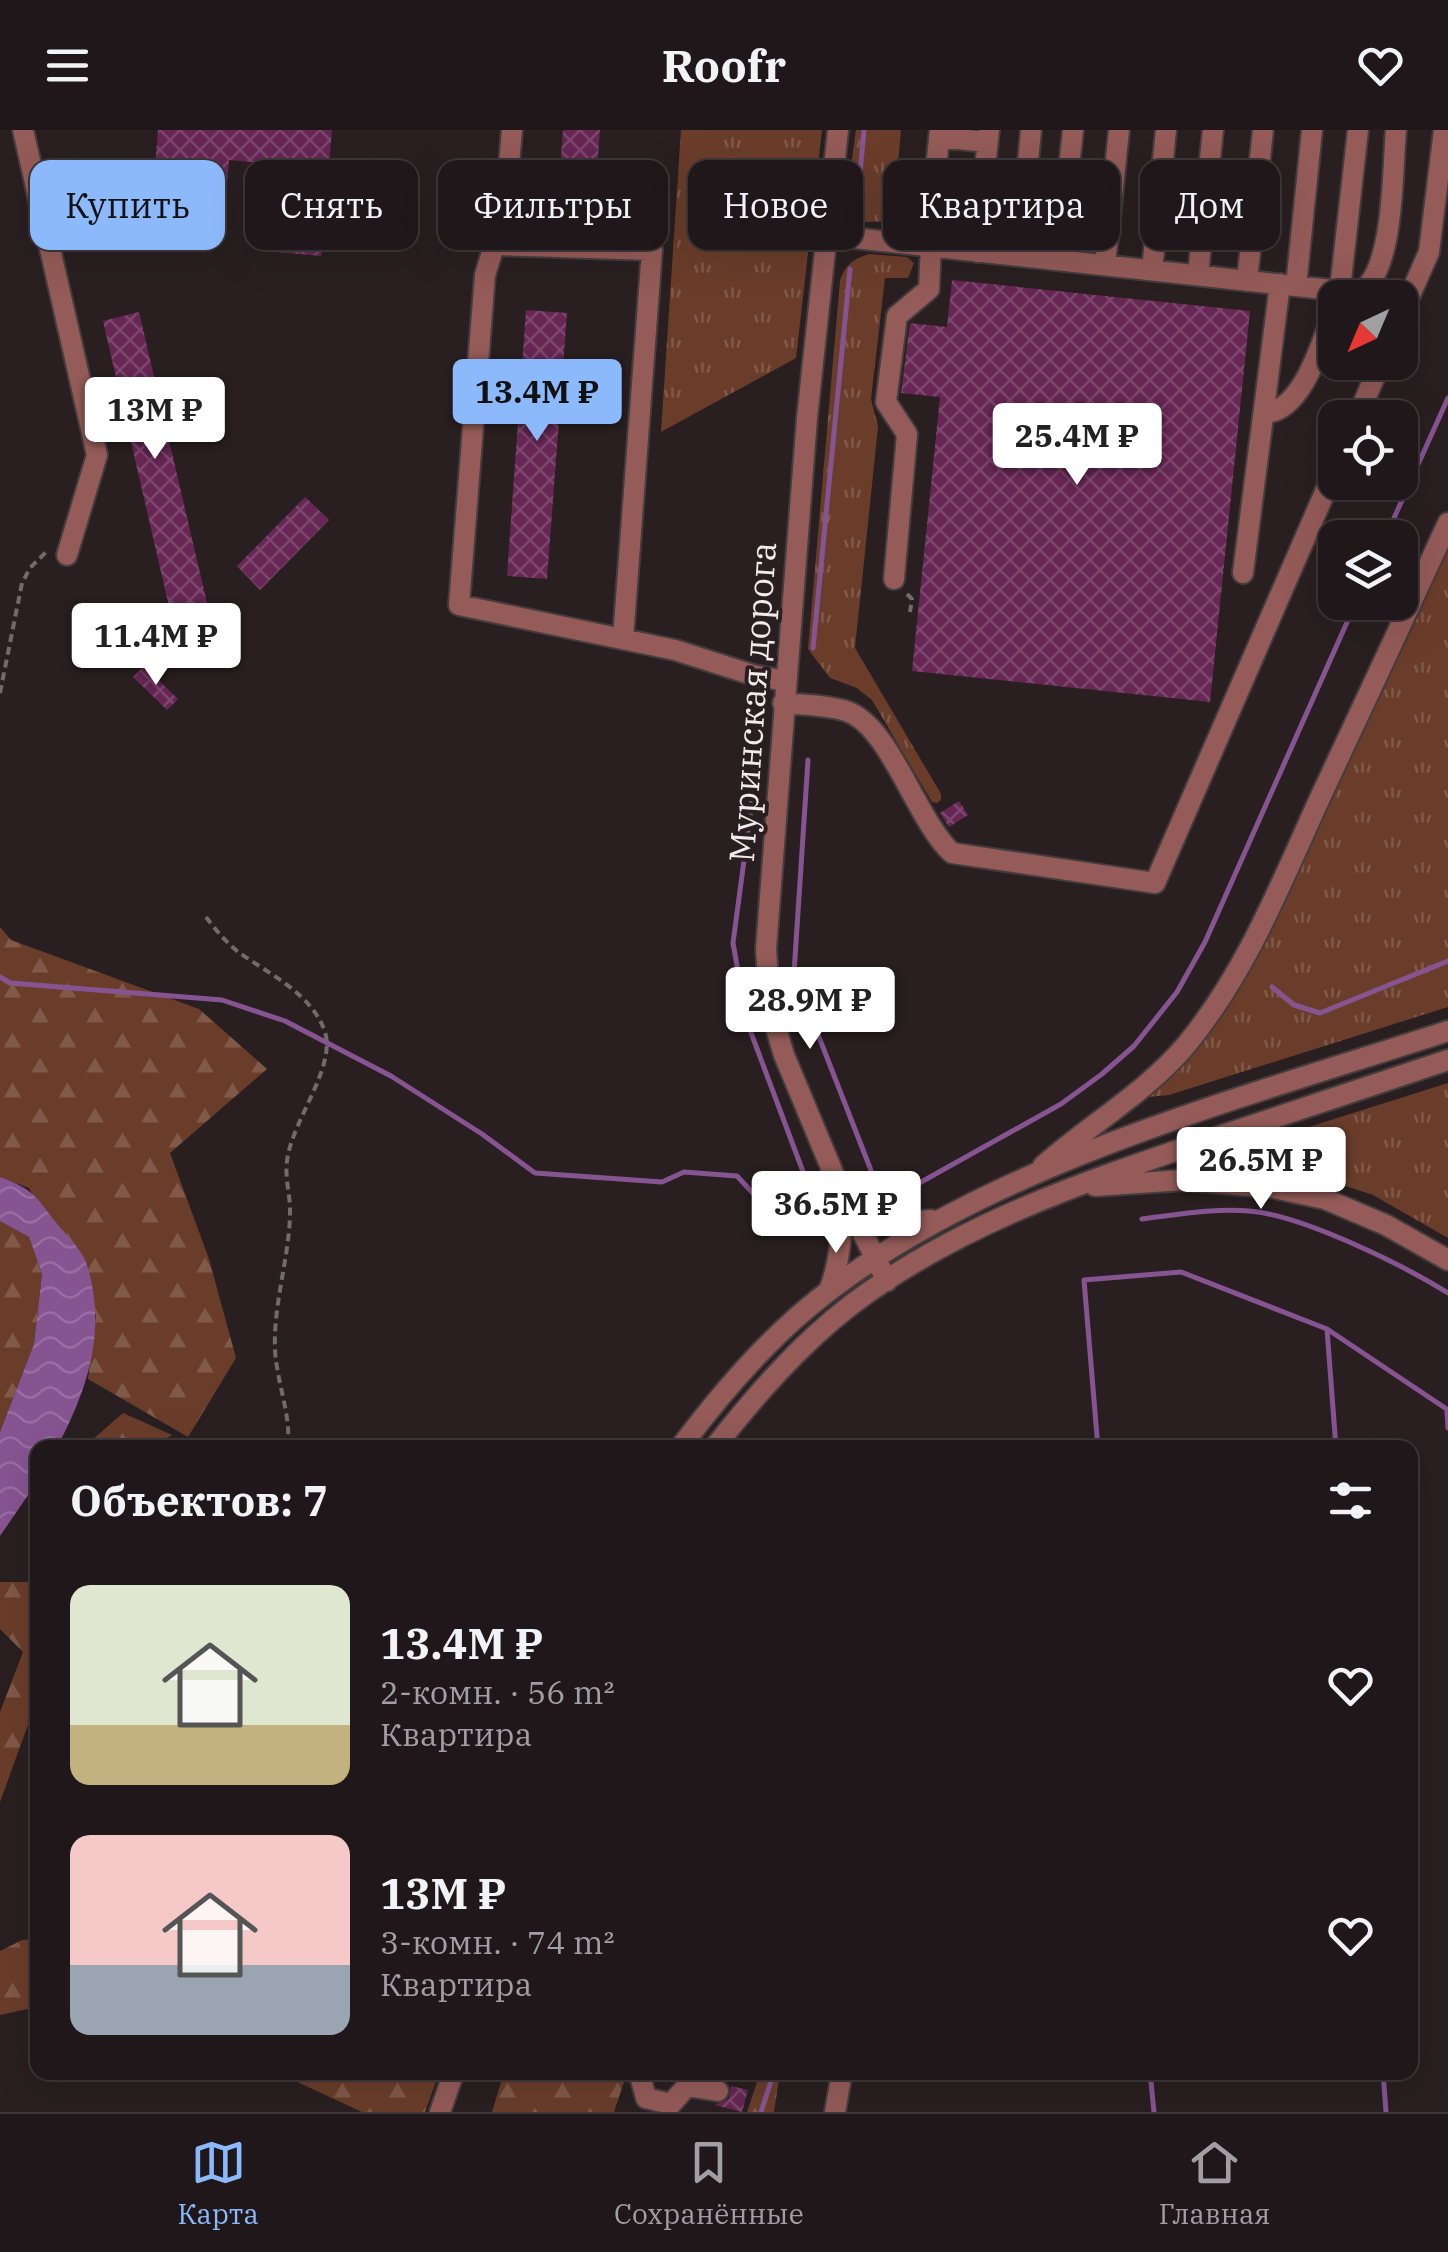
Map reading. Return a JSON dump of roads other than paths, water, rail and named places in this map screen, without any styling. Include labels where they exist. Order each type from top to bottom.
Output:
[{"type":"street","points":[[23,130],[96,455],[68,555]]},
{"type":"street","points":[[509,160],[512,130]]},
{"type":"street","name":"Муринская дорога","points":[[835,160],[838,130]]},
{"type":"street","points":[[1019,256],[1031,130]]},
{"type":"street","points":[[1059,260],[1073,130]]},
{"type":"street","points":[[1105,265],[1119,130]]},
{"type":"street","points":[[1152,270],[1166,130]]},
{"type":"street","points":[[1198,275],[1213,130]]},
{"type":"street","points":[[1247,281],[1262,130]]},
{"type":"street","points":[[1244,572],[1264,414],[1312,130]]},
{"type":"street","points":[[1341,280],[1358,130]]},
{"type":"street","points":[[1377,280],[1385,246],[1396,130]]},
{"type":"street","points":[[1416,280],[1429,252],[1444,130]]},
{"type":"street","points":[[937,160],[939,134],[988,136],[977,252]]},
{"type":"street","points":[[493,250],[485,275],[459,606],[675,650],[752,675],[785,681]]},
{"type":"street","points":[[623,639],[652,250]]},
{"type":"street","name":"Муринская дорога","points":[[825,250],[783,703],[766,949],[770,1008],[784,1054],[837,1182],[887,1281]]},
{"type":"street","points":[[894,579],[908,434],[886,402],[897,316],[929,289],[929,250]]},
{"type":"street","points":[[961,250],[1288,285],[1318,293]]},
{"type":"street","points":[[1264,414],[1275,413],[1302,388],[1318,350]]},
{"type":"street","points":[[783,703],[846,711],[866,723],[932,829],[952,853],[1155,883],[1321,500]]},
{"type":"street","points":[[1028,1179],[1070,1141],[1136,1094],[1184,1047],[1224,995],[1260,928],[1448,524]]},
{"type":"street","points":[[686,1440],[736,1378],[797,1317],[874,1259],[943,1219],[1130,1136],[1448,1031]]},
{"type":"street","points":[[721,1440],[807,1344],[852,1304],[982,1227],[1072,1186],[1448,1060]]},
{"type":"street","points":[[1072,1186],[1183,1180],[1274,1188],[1325,1198],[1386,1224],[1448,1260]]},
{"type":"street","points":[[837,1182],[877,1219],[901,1224],[943,1219]]},
{"type":"street","points":[[828,1292],[839,1262],[843,1233],[837,1182]]},
{"type":"street","points":[[440,2112],[451,2080]]},
{"type":"street","points":[[641,2080],[646,2098],[677,2108],[687,2086],[718,2091]]},
{"type":"street","points":[[835,2112],[841,2080]]},
{"type":"water","points":[[0,1177],[34,1195],[81,1252],[92,1287],[95,1334],[78,1403],[60,1440],[30,1440],[30,1492],[0,1536],[0,1432],[34,1344],[42,1274],[29,1237],[0,1221]]},
{"type":"waterway","points":[[861,160],[864,130]]},
{"type":"waterway","points":[[813,648],[850,269]]},
{"type":"waterway","points":[[1393,520],[1448,398]]},
{"type":"waterway","points":[[879,1190],[914,1186],[1061,1104],[1134,1046],[1177,992],[1205,942],[1348,620]]},
{"type":"waterway","points":[[0,977],[10,983],[222,1000],[285,1021],[391,1076],[535,1173],[662,1182],[684,1172],[737,1176],[777,1219],[794,1221],[817,1209],[747,1022],[733,943],[763,718]]},
{"type":"waterway","points":[[808,760],[794,973],[881,1196]]},
{"type":"waterway","points":[[1272,987],[1294,1005],[1320,1013],[1448,961]]},
{"type":"waterway","points":[[1142,1219],[1223,1210],[1271,1215],[1352,1243],[1448,1293]]},
{"type":"waterway","points":[[1097,1440],[1084,1280],[1181,1272],[1327,1329],[1448,1410]]},
{"type":"waterway","points":[[1327,1329],[1335,1440]]},
{"type":"waterway","points":[[1447,1411],[1448,1428]]},
{"type":"waterway","points":[[761,2112],[771,2080]]},
{"type":"waterway","points":[[1151,2080],[1154,2112]]},
{"type":"waterway","points":[[1384,2080],[1386,2112]]}]
